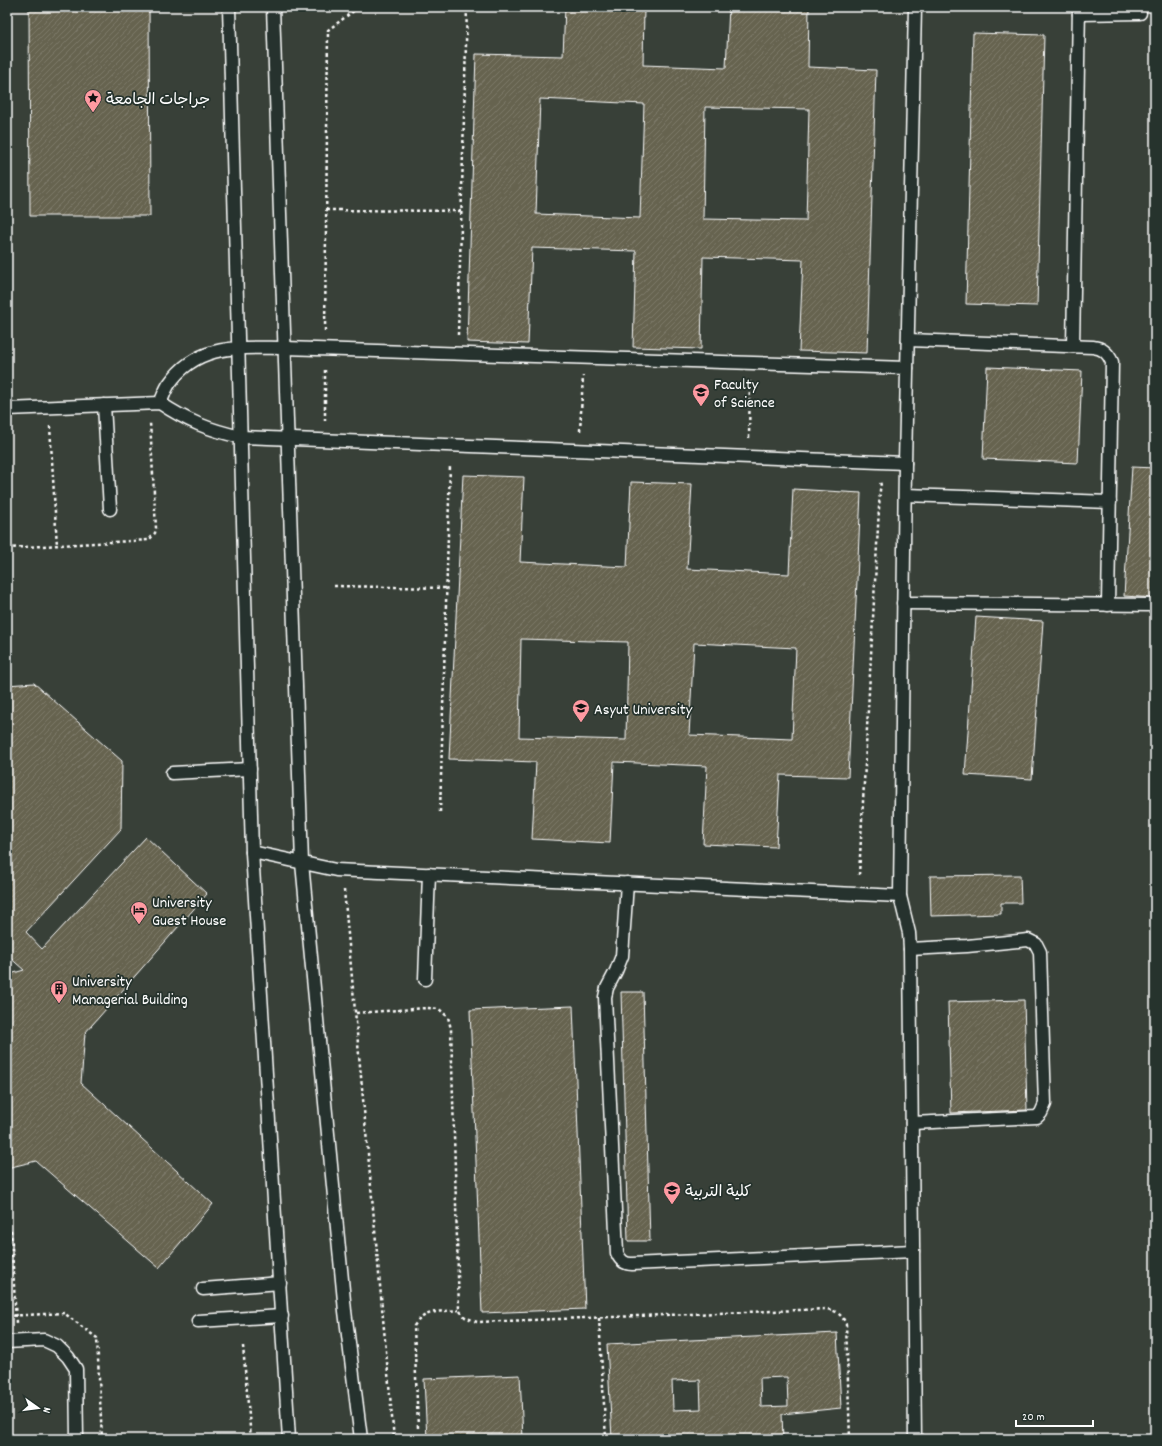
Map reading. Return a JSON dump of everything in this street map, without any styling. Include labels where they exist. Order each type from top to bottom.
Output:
[{"type":"lane","points":[[229,7],[252,852],[289,1439]]},
{"type":"lane","points":[[273,7],[302,863],[345,1311],[362,1439]]},
{"type":"lane","points":[[914,7],[905,463],[900,896],[909,933],[910,950],[915,1439]]},
{"type":"lane","points":[[1073,346],[1079,10],[1140,13]]},
{"type":"lane","points":[[908,340],[1073,346],[1099,348],[1109,355],[1112,362],[1108,605]]},
{"type":"lane","points":[[160,404],[168,385],[181,369],[198,357],[218,350],[238,348],[285,348],[907,368]]},
{"type":"lane","points":[[7,409],[160,404],[198,425],[241,437],[905,463]]},
{"type":"lane","points":[[104,405],[110,510]]},
{"type":"lane","points":[[905,495],[1110,502]]},
{"type":"lane","points":[[903,603],[1155,606]]},
{"type":"lane","points":[[172,773],[250,769]]},
{"type":"lane","points":[[252,852],[321,867],[343,870],[900,896]]},
{"type":"lane","points":[[425,979],[429,874]]},
{"type":"lane","points":[[627,883],[622,956],[607,988],[605,998],[618,1257],[624,1262],[632,1264],[913,1251]]},
{"type":"lane","points":[[910,950],[1028,940],[1036,944],[1040,952],[1045,1104],[1038,1117],[912,1123]]},
{"type":"lane","points":[[202,1289],[280,1283]]},
{"type":"lane","points":[[198,1321],[282,1316]]},
{"type":"lane","points":[[7,1342],[44,1340],[57,1346],[68,1357],[76,1370],[77,1439]]},
{"type":"path","points":[[457,354],[467,7]]},
{"type":"path","points":[[326,210],[462,211]]},
{"type":"path","points":[[580,450],[583,357]]},
{"type":"path","points":[[748,456],[751,363]]},
{"type":"path","points":[[49,407],[56,546]]},
{"type":"path","points":[[440,812],[450,462]]},
{"type":"path","points":[[334,586],[446,588]]},
{"type":"path","points":[[343,870],[394,1439]]},
{"type":"path","points":[[356,1013],[427,1008],[439,1009],[448,1017],[451,1037],[459,1310],[465,1317],[477,1322],[834,1310],[844,1318],[846,1324],[850,1439]]},
{"type":"path","points":[[11,1230],[15,1315]]},
{"type":"path","points":[[418,1428],[414,1326],[419,1319],[427,1314],[459,1310]]},
{"type":"path","points":[[599,1318],[606,1439]]},
{"type":"path","points":[[243,1346],[251,1439]]},
{"type":"shaded area","name":"Asyut University","points":[[7,7],[1155,7],[1155,1439],[7,1439]]},
{"type":"building","points":[[29,7],[149,7],[150,216],[30,216]]},
{"type":"building","points":[[565,7],[644,7],[643,65],[726,68],[729,7],[809,7],[808,67],[876,70],[867,353],[799,351],[803,260],[703,257],[701,349],[633,347],[636,251],[532,248],[528,344],[467,342],[476,54],[563,56]],"holes":[[[540,99],[644,104],[640,218],[536,214]],[[705,107],[809,109],[806,221],[703,219]]]},
{"type":"building","points":[[973,33],[1044,35],[1037,306],[966,304]]},
{"type":"building","points":[[987,367],[1082,371],[1078,463],[983,459]]},
{"type":"building","points":[[1132,467],[1155,468],[1155,598],[1124,596]]},
{"type":"building","points":[[463,475],[524,477],[520,562],[627,567],[631,482],[692,484],[687,569],[789,574],[793,489],[861,493],[848,777],[780,775],[776,847],[703,844],[707,766],[614,762],[610,843],[532,839],[536,762],[449,759]],"holes":[[[521,639],[628,642],[626,740],[519,737]],[[694,643],[796,648],[792,739],[689,735]]]},
{"type":"building","points":[[976,617],[1043,621],[1032,779],[965,775]]},
{"type":"building","name":"University Managerial Building","points":[[34,683],[122,761],[121,829],[26,932],[42,949],[146,837],[207,894],[85,1033],[81,1083],[213,1204],[159,1268],[36,1161],[7,1168],[7,975],[24,970],[7,955],[7,685]]},
{"type":"building","points":[[1020,875],[1021,903],[1001,903],[1001,914],[931,916],[930,876]]},
{"type":"building","points":[[621,992],[643,992],[650,1241],[628,1241]]},
{"type":"building","points":[[1024,1000],[1027,1110],[951,1113],[948,1002]]},
{"type":"building","points":[[573,1006],[585,1309],[482,1313],[470,1010]]},
{"type":"building","points":[[837,1333],[841,1408],[782,1414],[783,1439],[612,1439],[607,1344]],"holes":[[[787,1377],[788,1406],[761,1407],[760,1378]],[[700,1380],[701,1409],[673,1410],[672,1381]]]},
{"type":"building","points":[[520,1375],[523,1439],[427,1439],[424,1379]]},
{"type":"place","name":"جراجات الجامعة","points":[[93,113]]},
{"type":"place","name":"Faculty of Science","points":[[701,407]]},
{"type":"place","name":"Asyut University","points":[[581,723]]},
{"type":"place","name":"University Guest House","points":[[139,925]]},
{"type":"place","name":"University Managerial Building","points":[[59,1004]]},
{"type":"place","name":"كلية التربية","points":[[672,1205]]}]
